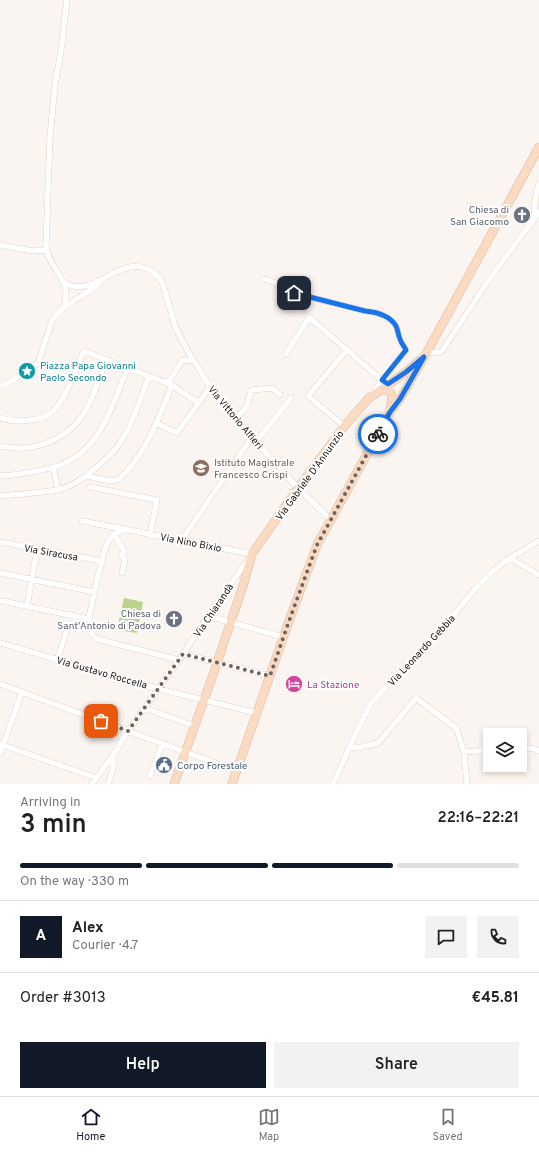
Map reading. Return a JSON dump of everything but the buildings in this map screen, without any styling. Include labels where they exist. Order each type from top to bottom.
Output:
[{"type":"main road","points":[[232,784],[286,628],[317,545],[390,412],[400,399],[425,355],[539,147]]},
{"type":"main road","name":"Via Gabriele D'Annunzio","points":[[174,784],[216,666],[252,554],[344,426],[368,399],[384,385],[406,372],[425,355]]},
{"type":"main road","points":[[384,385],[386,390],[391,393],[392,397],[390,412]]},
{"type":"street","points":[[67,0],[55,85],[50,136],[46,250],[54,268],[66,284],[81,287],[103,279]]},
{"type":"street","points":[[534,217],[534,202],[539,184]]},
{"type":"street","points":[[425,355],[442,350],[471,306],[539,212]]},
{"type":"street","points":[[0,245],[33,251],[46,250]]},
{"type":"street","name":"Via Vittorio Alfieri","points":[[103,279],[122,269],[138,266],[146,268],[160,277],[176,329],[210,387],[254,440],[298,488],[331,520]]},
{"type":"street","points":[[0,386],[3,386],[15,379],[38,363],[52,321],[55,317],[65,306],[93,288],[103,279]]},
{"type":"street","points":[[264,279],[282,285],[294,293],[365,311],[379,313],[393,322],[397,328],[399,338],[406,350],[384,385],[309,317],[286,354]]},
{"type":"street","points":[[62,280],[66,296],[65,306]]},
{"type":"street","points":[[344,426],[308,396],[347,350]]},
{"type":"street","points":[[0,418],[16,421],[40,419],[53,412],[65,395],[84,352],[172,385],[198,403]]},
{"type":"street","points":[[0,446],[32,448],[52,441],[72,427],[81,418],[86,409],[106,360]]},
{"type":"street","points":[[164,382],[170,380],[182,361],[194,361]]},
{"type":"street","points":[[0,475],[7,476],[52,467],[69,460],[82,451],[96,436],[107,418],[127,369]]},
{"type":"street","points":[[0,496],[58,490],[87,476],[104,461],[123,439],[149,376]]},
{"type":"street","points":[[87,476],[113,481],[119,479],[146,446],[172,385]]},
{"type":"street","points":[[156,423],[177,433],[210,387]]},
{"type":"street","points":[[236,419],[247,406],[251,390],[272,388],[280,395]]},
{"type":"street","points":[[182,541],[254,440],[292,398]]},
{"type":"street","points":[[52,467],[58,490]]},
{"type":"street","points":[[90,487],[157,500],[150,535]]},
{"type":"street","name":"Via Nino Bixio","points":[[82,521],[252,554]]},
{"type":"street","points":[[129,530],[114,534],[107,542],[94,592],[88,625],[90,632],[97,639],[179,660]]},
{"type":"street","points":[[114,534],[124,551],[122,555],[125,560],[122,574]]},
{"type":"street","name":"Via Leonardo Gebbia","points":[[333,784],[371,704],[444,627],[474,590],[494,570],[510,558],[539,541]]},
{"type":"street","name":"Via Siracusa","points":[[0,542],[102,561]]},
{"type":"street","points":[[26,606],[38,550]]},
{"type":"street","name":"Via Chiarandà","points":[[92,784],[252,554]]},
{"type":"street","points":[[510,558],[539,575]]},
{"type":"street","points":[[0,573],[94,592]]},
{"type":"street","points":[[2,601],[89,619]]},
{"type":"street","points":[[208,616],[232,618],[283,637]]},
{"type":"street","points":[[57,660],[68,627]]},
{"type":"street","name":"Via Gustavo Roccella","points":[[0,643],[158,689],[257,713]]},
{"type":"street","points":[[183,654],[216,666],[268,679]]},
{"type":"street","points":[[0,684],[237,771]]},
{"type":"street","points":[[0,753],[22,692]]},
{"type":"street","points":[[350,746],[358,748],[378,743],[416,698],[456,728],[464,752],[467,784]]},
{"type":"street","points":[[144,708],[195,726]]},
{"type":"street","points":[[2,744],[96,778]]},
{"type":"street","points":[[150,776],[162,744]]},
{"type":"street","points":[[527,748],[531,748],[539,751]]},
{"type":"street","points":[[464,752],[483,751]]},
{"type":"street","points":[[108,784],[113,769],[113,755]]},
{"type":"green space","points":[[124,598],[143,602],[137,633],[117,630]]},
{"type":"way so far","points":[[101,721],[128,731],[183,654],[270,676],[317,545],[378,434]]},
{"type":"place","name":"Chiesa di San Giacomo","points":[[522,215]]},
{"type":"place","name":"Piazza Papa Giovanni Paolo Secondo","points":[[27,371]]},
{"type":"place","name":"Istituto Magistrale Francesco Crispi","points":[[201,468]]},
{"type":"place","name":"Chiesa di Sant'Antonio di Padova","points":[[174,619]]},
{"type":"place","name":"La Stazione","points":[[294,684]]},
{"type":"place","name":"Corpo Forestale","points":[[164,765]]},
{"type":"route","points":[[294,293],[365,311],[379,313],[393,322],[397,328],[399,338],[406,350],[382,380],[388,384],[406,372],[424,357],[378,434]]}]
